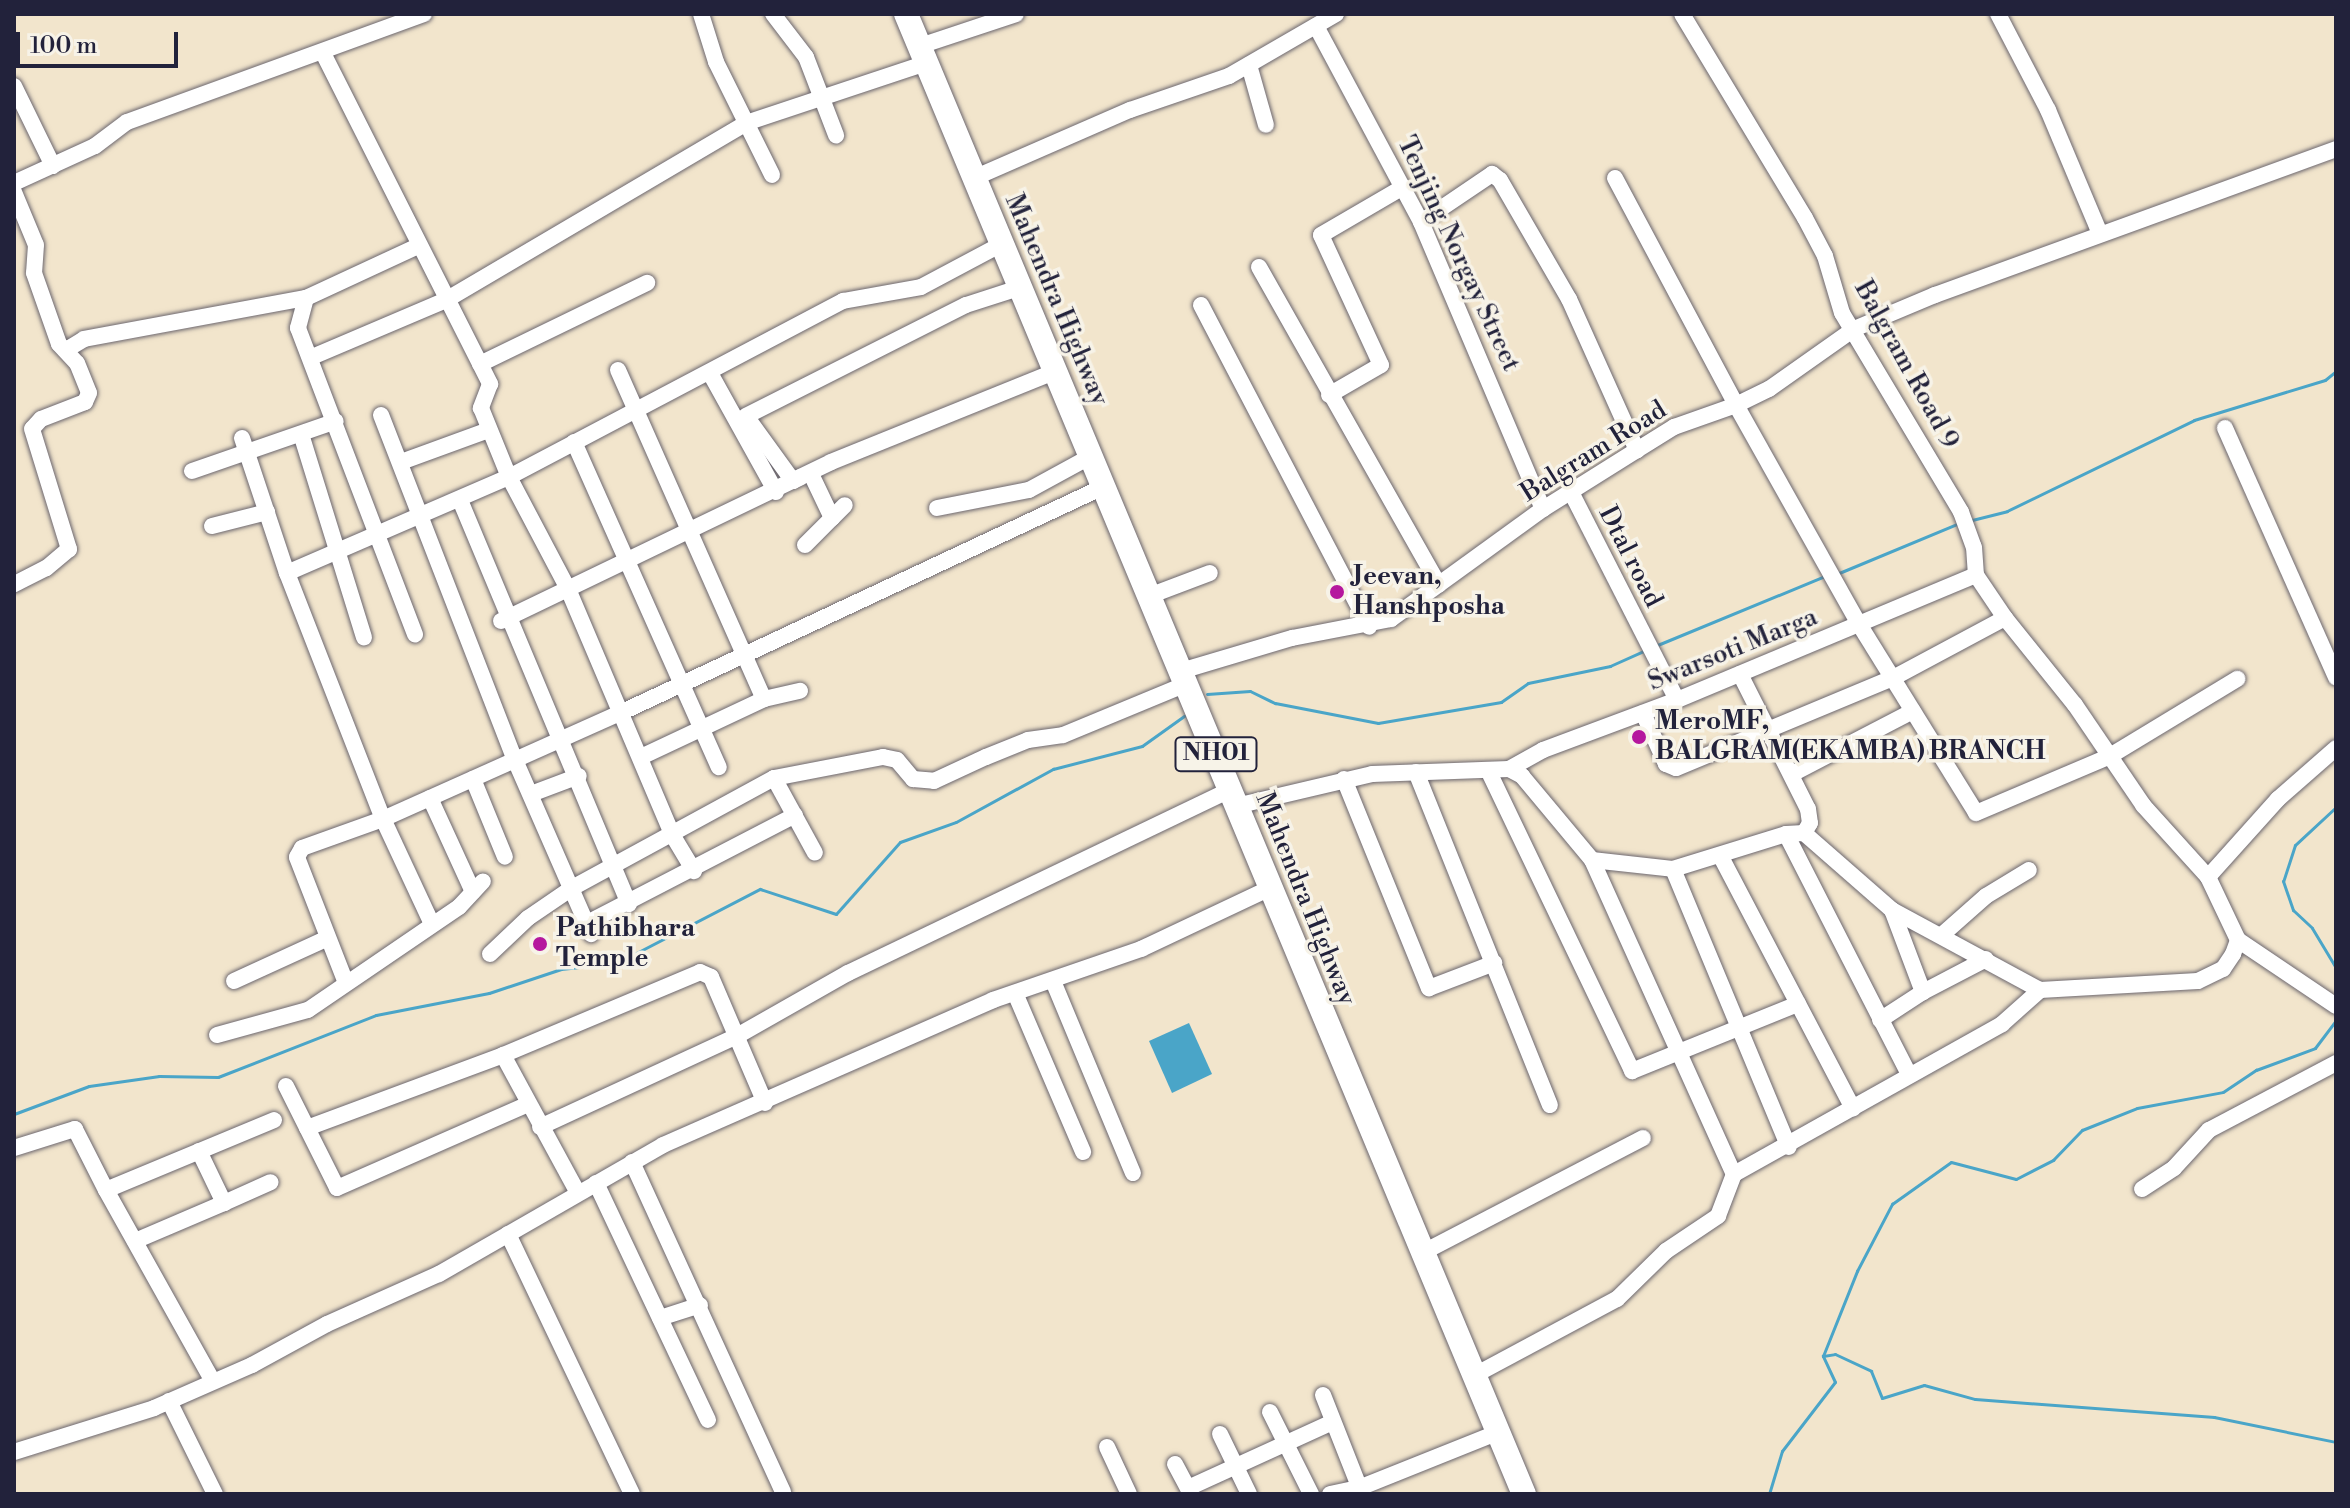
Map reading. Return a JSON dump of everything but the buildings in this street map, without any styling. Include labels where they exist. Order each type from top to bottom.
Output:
[{"type":"highway","name":"Mahendra Highway","points":[[906,14],[1184,678],[1268,889],[1524,1494]]},
{"type":"street","points":[[14,183],[95,146],[127,122],[250,73],[323,53],[424,14]]},
{"type":"street","points":[[701,14],[716,62],[772,175]]},
{"type":"street","points":[[773,14],[806,57],[836,135]]},
{"type":"street","points":[[312,357],[446,300],[746,123],[823,98],[1016,14]]},
{"type":"street","points":[[974,178],[1249,65],[1336,14]]},
{"type":"street","name":"Balgram Road 9","points":[[1682,14],[1805,218],[1854,329],[1965,520],[1976,575],[2143,805],[2208,877],[2238,940]]},
{"type":"street","points":[[1998,14],[2048,110],[2100,234]]},
{"type":"street","name":"Tenjing Norgay Street","points":[[1316,26],[1421,222],[1543,509]]},
{"type":"street","points":[[323,53],[490,384],[481,408],[489,430],[509,477],[568,589],[618,714],[643,756],[673,836],[694,871]]},
{"type":"street","points":[[1249,65],[1266,125]]},
{"type":"street","points":[[14,86],[53,166]]},
{"type":"street","name":"Balgram Road","points":[[490,954],[528,918],[572,888],[673,836],[774,778],[883,757],[897,760],[913,779],[934,781],[1028,740],[1063,735],[1184,678],[1292,638],[1369,627],[1391,619],[1543,509],[1637,450],[1674,427],[1736,405],[1769,389],[1854,329],[2100,234],[2336,149]]},
{"type":"street","points":[[1421,222],[1492,174],[1500,180],[1569,299],[1637,450]]},
{"type":"street","points":[[1615,178],[1736,405],[1859,624],[1895,677],[1976,813],[2110,756],[2237,679]]},
{"type":"street","points":[[1329,395],[1381,365],[1321,235],[1403,187]]},
{"type":"street","points":[[14,192],[36,245],[34,273],[59,344],[82,373],[89,398],[32,429],[69,549],[54,564],[14,584]]},
{"type":"street","points":[[287,573],[509,477],[843,301],[921,287],[1002,244]]},
{"type":"street","points":[[66,350],[84,339],[306,298],[418,246]]},
{"type":"street","points":[[1259,267],[1439,585]]},
{"type":"street","points":[[480,364],[647,283]]},
{"type":"street","points":[[1022,287],[966,305],[746,416],[793,481],[831,462],[1056,371]]},
{"type":"street","points":[[306,298],[298,328],[380,534],[415,634]]},
{"type":"street","points":[[1201,305],[1369,627]]},
{"type":"street","points":[[618,370],[742,657],[764,699]]},
{"type":"street","points":[[710,373],[776,492]]},
{"type":"street","points":[[381,415],[424,515],[515,760],[590,928],[795,815]]},
{"type":"street","points":[[192,471],[246,446],[301,434],[336,421]]},
{"type":"street","points":[[2225,428],[2336,677]]},
{"type":"street","points":[[401,462],[489,430]]},
{"type":"street","points":[[301,434],[364,637]]},
{"type":"street","points":[[574,442],[719,767]]},
{"type":"street","points":[[246,446],[287,573],[383,819],[432,924]]},
{"type":"street","points":[[937,508],[1029,490],[1091,456]]},
{"type":"street","points":[[505,618],[776,492],[831,462]]},
{"type":"street","points":[[811,474],[832,518]]},
{"type":"street","points":[[346,983],[298,853],[383,819],[681,686],[1103,487]]},
{"type":"street","name":"Dtal road","points":[[1571,492],[1677,700]]},
{"type":"street","points":[[460,500],[505,618],[579,776],[612,868],[629,904]]},
{"type":"street","points":[[805,545],[845,505]]},
{"type":"street","points":[[212,526],[267,512]]},
{"type":"street","points":[[1149,596],[1210,573]]},
{"type":"street","name":"Swarsoti Marga","points":[[1509,769],[1543,750],[1677,700],[1976,575]]},
{"type":"street","points":[[1643,713],[1670,767],[1768,731],[1895,677],[2005,618]]},
{"type":"street","points":[[1740,674],[1808,809],[1810,823],[1804,833]]},
{"type":"street","points":[[643,756],[764,699],[800,691]]},
{"type":"street","points":[[1792,774],[1913,711]]},
{"type":"street","points":[[2208,877],[2278,799],[2336,748]]},
{"type":"street","points":[[540,1127],[737,1036],[848,973],[1233,798],[1344,779],[1416,772],[1509,769],[1522,776],[1592,860],[1734,1174]]},
{"type":"street","points":[[1488,770],[1632,1071],[1798,1004]]},
{"type":"street","points":[[1416,772],[1550,1105]]},
{"type":"street","points":[[531,794],[579,776]]},
{"type":"street","points":[[774,778],[815,853]]},
{"type":"street","points":[[473,779],[505,857]]},
{"type":"street","points":[[1344,779],[1429,988],[1494,963]]},
{"type":"street","points":[[217,1035],[308,1010],[432,924],[478,887],[430,798]]},
{"type":"street","points":[[1592,860],[1673,869],[1721,857],[1786,834],[1804,833],[1892,910],[1943,934],[2040,990],[2198,981],[2223,969],[2238,940],[2336,1006]]},
{"type":"street","points":[[1786,834],[1909,1074]]},
{"type":"street","points":[[1721,857],[1853,1108]]},
{"type":"street","points":[[1673,869],[1789,1147]]},
{"type":"street","points":[[1943,934],[1986,896],[2029,870]]},
{"type":"street","points":[[14,1452],[169,1401],[439,1274],[632,1162],[1015,993],[1141,949],[1268,889]]},
{"type":"street","points":[[1892,910],[1923,992]]},
{"type":"street","points":[[234,981],[328,938]]},
{"type":"street","points":[[1880,1020],[1923,992],[1986,959]]},
{"type":"street","points":[[307,1128],[503,1055],[700,972],[711,977],[765,1103]]},
{"type":"street","points":[[1053,981],[1133,1173]]},
{"type":"street","points":[[1475,1375],[1617,1299],[1666,1251],[1718,1216],[1734,1174],[1789,1147],[1909,1074],[2002,1024],[2040,990]]},
{"type":"street","points":[[1015,993],[1083,1152]]},
{"type":"street","points":[[503,1055],[578,1193]]},
{"type":"street","points":[[2142,1189],[2174,1168],[2209,1130],[2336,1063]]},
{"type":"street","points":[[286,1086],[337,1188],[528,1104]]},
{"type":"street","points":[[106,1190],[274,1120]]},
{"type":"street","points":[[14,1148],[75,1129],[212,1380]]},
{"type":"street","points":[[1422,1253],[1643,1138]]},
{"type":"street","points":[[199,1151],[224,1203]]},
{"type":"street","points":[[632,1162],[783,1492]]},
{"type":"street","points":[[135,1241],[271,1182]]},
{"type":"street","points":[[596,1183],[708,1420]]},
{"type":"street","points":[[508,1234],[632,1494]]},
{"type":"street","points":[[660,1318],[700,1305]]},
{"type":"street","points":[[1323,1395],[1361,1491]]},
{"type":"street","points":[[169,1401],[215,1494]]},
{"type":"street","points":[[1270,1412],[1311,1494]]},
{"type":"street","points":[[1175,1464],[1189,1491],[1333,1422]]},
{"type":"street","points":[[1330,1494],[1361,1491],[1499,1432]]},
{"type":"street","points":[[1220,1434],[1249,1494]]},
{"type":"street","points":[[1107,1447],[1129,1494]]},
{"type":"water","points":[[1189,1023],[1212,1074],[1172,1093],[1149,1041]]},
{"type":"waterway","points":[[1972,520],[2007,511],[2194,420],[2325,380],[2336,371]]},
{"type":"waterway","points":[[1839,573],[1957,524]]},
{"type":"waterway","points":[[1655,646],[1825,576]]},
{"type":"waterway","points":[[1207,694],[1250,691],[1275,703],[1378,723],[1501,702],[1528,683],[1610,666],[1644,651]]},
{"type":"waterway","points":[[14,1114],[89,1086],[159,1076],[218,1077],[376,1015],[489,993],[561,969],[617,963],[760,889],[836,914],[900,842],[956,822],[1053,769],[1142,746],[1184,716]]},
{"type":"waterway","points":[[2336,807],[2295,845],[2283,881],[2293,910],[2312,928],[2336,968]]},
{"type":"waterway","points":[[1769,1494],[1782,1451],[1835,1382],[1823,1356],[1857,1271],[1892,1204],[1951,1162],[2016,1179],[2053,1160],[2082,1130],[2137,1108],[2223,1092],[2256,1070],[2315,1048],[2336,1020]]},
{"type":"waterway","points":[[1823,1356],[1835,1354],[1871,1371],[1882,1398],[1924,1385],[1975,1399],[2214,1417],[2336,1442]]},
{"type":"place","name":"Jeevan, Hanshposha","points":[[1337,592]]},
{"type":"place","name":"MeroMF, BALGRAM(EKAMBA) BRANCH","points":[[1639,737]]},
{"type":"place","name":"Pathibhara Temple","points":[[540,944]]}]
